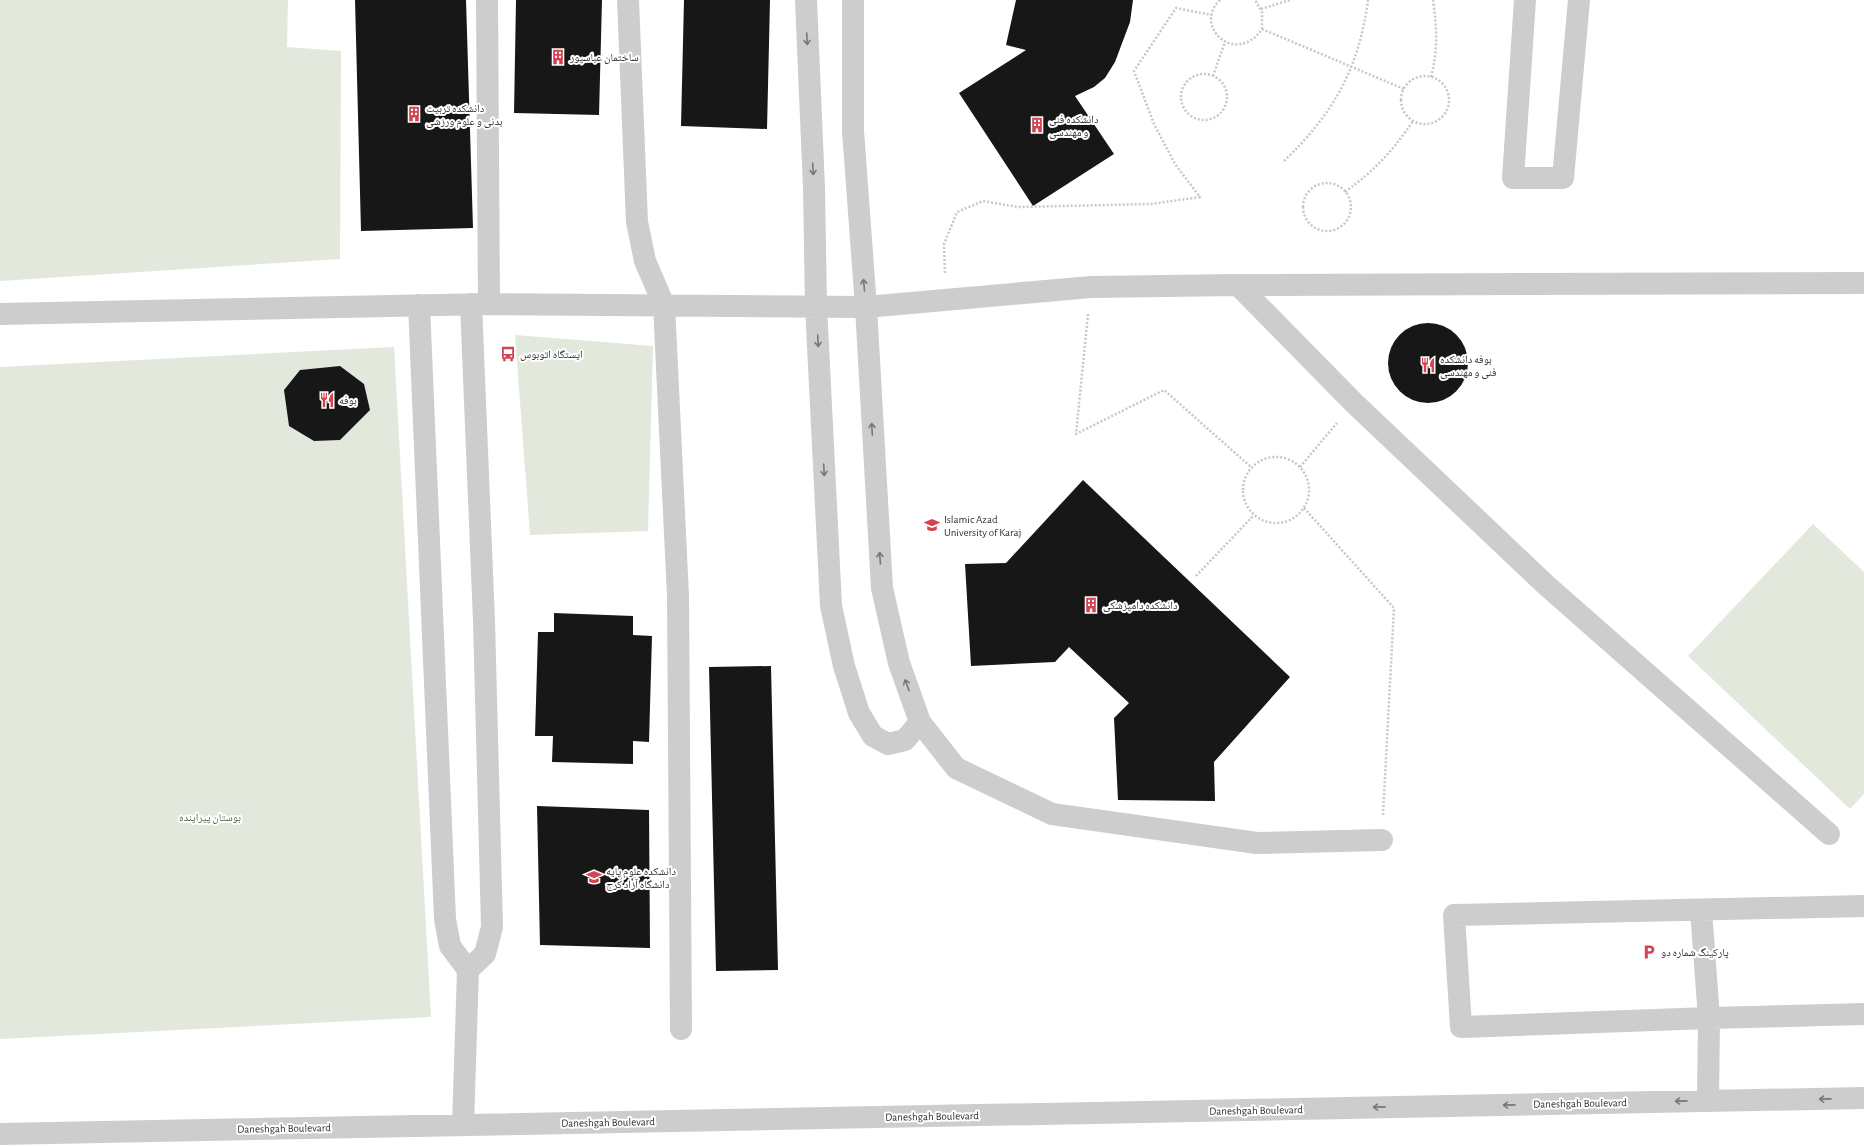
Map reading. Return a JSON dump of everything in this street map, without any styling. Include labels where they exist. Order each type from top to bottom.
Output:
[{"type":"street","points":[[468,970],[486,954],[492,927],[484,620],[480,304],[487,0]]},
{"type":"street","points":[[628,0],[637,222],[645,261],[664,304],[678,596],[681,1029]]},
{"type":"street","points":[[806,0],[814,188],[816,306],[831,606],[844,666],[859,713],[873,736],[888,744],[905,740],[920,722]]},
{"type":"street","points":[[853,0],[853,131],[866,306],[882,588],[899,663],[920,722],[956,768],[1052,814],[1257,843],[1382,840]]},
{"type":"street","points":[[1525,0],[1513,178],[1563,178],[1579,0]]},
{"type":"street","points":[[0,314],[480,304],[866,306],[1091,287],[1238,285],[1864,283]]},
{"type":"street","points":[[1238,285],[1354,403],[1546,585],[1829,834]]},
{"type":"street","points":[[419,305],[445,919],[450,946],[468,970],[463,1125]]},
{"type":"street","points":[[1864,906],[1454,915],[1460,1027],[1864,1014]]},
{"type":"street","points":[[1701,910],[1709,1018],[1708,1101]]},
{"type":"street","name":"Daneshgah Boulevard","points":[[0,1134],[1864,1098]]},
{"type":"path","points":[[1220,0],[1216,3],[1212,15],[1213,29],[1218,37],[1233,45],[1243,45],[1251,42],[1262,29],[1264,20],[1262,9],[1255,0]]},
{"type":"path","points":[[1262,9],[1290,0]]},
{"type":"path","points":[[1284,161],[1304,141],[1340,94],[1352,67],[1365,19],[1368,0]]},
{"type":"path","points":[[1431,77],[1437,55],[1436,30],[1432,0]]},
{"type":"path","points":[[945,299],[944,244],[957,212],[983,201],[1018,207],[1033,207],[1151,204],[1200,197],[1175,164],[1154,124],[1134,71],[1176,8],[1212,15]]},
{"type":"path","points":[[1262,29],[1404,89]]},
{"type":"path","points":[[1213,76],[1225,42]]},
{"type":"path","points":[[1202,74],[1213,76],[1223,83],[1226,90],[1226,105],[1222,112],[1209,120],[1194,118],[1184,108],[1181,100],[1184,86],[1195,76],[1202,74]]},
{"type":"path","points":[[1422,76],[1431,77],[1439,80],[1448,93],[1448,109],[1444,116],[1431,124],[1423,124],[1413,121],[1404,112],[1401,104],[1404,89],[1408,83],[1415,78],[1422,76]]},
{"type":"path","points":[[1345,192],[1386,158],[1413,121]]},
{"type":"path","points":[[1326,182],[1334,184],[1345,192],[1350,202],[1350,210],[1344,224],[1337,228],[1326,230],[1315,228],[1308,222],[1303,208],[1303,200],[1311,188],[1326,182]]},
{"type":"path","points":[[1091,287],[1076,434],[1164,390],[1251,466]]},
{"type":"path","points":[[1300,467],[1354,403]]},
{"type":"path","points":[[1270,457],[1281,457],[1292,460],[1300,467],[1306,476],[1309,487],[1308,498],[1304,508],[1296,517],[1280,522],[1264,521],[1254,515],[1247,507],[1243,497],[1242,486],[1245,476],[1251,466],[1260,460],[1270,457]]},
{"type":"path","points":[[1304,508],[1394,608],[1382,840]]},
{"type":"path","points":[[1196,576],[1254,515]]},
{"type":"green space","points":[[0,0],[288,0],[287,47],[341,51],[340,259],[0,281]]},
{"type":"green space","points":[[515,335],[653,346],[648,531],[530,535]]},
{"type":"green space","name":"بوستان پیراینده","points":[[394,347],[431,1017],[0,1039],[0,367]]},
{"type":"green space","points":[[1813,524],[1864,572],[1864,794],[1850,809],[1688,656]]},
{"type":"building","name":"دانشکده تربیت بدنی و علوم ورزشی","points":[[355,0],[466,0],[473,228],[361,231]]},
{"type":"building","name":"ساختمان عباسپور","points":[[516,0],[602,0],[599,115],[514,113]]},
{"type":"building","points":[[684,0],[770,0],[767,129],[681,126]]},
{"type":"building","name":"دانشکده فنی و مهندسی","points":[[1016,0],[1133,0],[1130,22],[1115,62],[1105,78],[1094,87],[1075,96],[1114,154],[1033,206],[959,93],[1026,50],[1006,45]]},
{"type":"building","name":"بوفه دانشکده فنی و مهندسی","points":[[1420,323],[1436,323],[1457,334],[1468,355],[1468,371],[1457,392],[1436,403],[1420,403],[1406,397],[1399,392],[1394,385],[1388,371],[1388,355],[1394,341],[1399,334],[1406,329]]},
{"type":"building","name":"بوفه","points":[[340,366],[364,384],[370,410],[340,440],[314,441],[289,426],[284,390],[300,370]]},
{"type":"building","name":"دانشکده دامپزشکی","points":[[1083,480],[1290,677],[1214,762],[1215,801],[1118,800],[1114,718],[1129,703],[1069,647],[1055,662],[971,666],[965,564],[1006,563]]},
{"type":"building","points":[[554,613],[633,616],[633,635],[652,636],[649,742],[633,741],[633,764],[552,762],[553,736],[535,736],[538,632],[554,632]]},
{"type":"building","points":[[771,666],[778,970],[716,971],[709,667]]},
{"type":"building","name":"دانشکده علوم پایه دانشگاه آزاد کرج","points":[[537,806],[649,810],[650,948],[540,945]]},
{"type":"place","name":"ساختمان عباسپور","points":[[558,57]]},
{"type":"place","name":"دانشکده تربیت بدنی و علوم ورزشی","points":[[414,114]]},
{"type":"place","name":"دانشکده فنی و مهندسی","points":[[1037,125]]},
{"type":"place","name":"ایستگاه اتوبوس","points":[[508,354]]},
{"type":"place","name":"بوفه دانشکده فنی و مهندسی","points":[[1428,365]]},
{"type":"place","name":"بوفه","points":[[327,400]]},
{"type":"place","name":"Islamic Azad University of Karaj","points":[[932,525]]},
{"type":"place","name":"دانشکده دامپزشکی","points":[[1091,605]]},
{"type":"place","name":"دانشکده علوم پایه دانشگاه آزاد کرج","points":[[594,877]]},
{"type":"place","name":"پارکینگ شماره دو","points":[[1649,952]]}]
